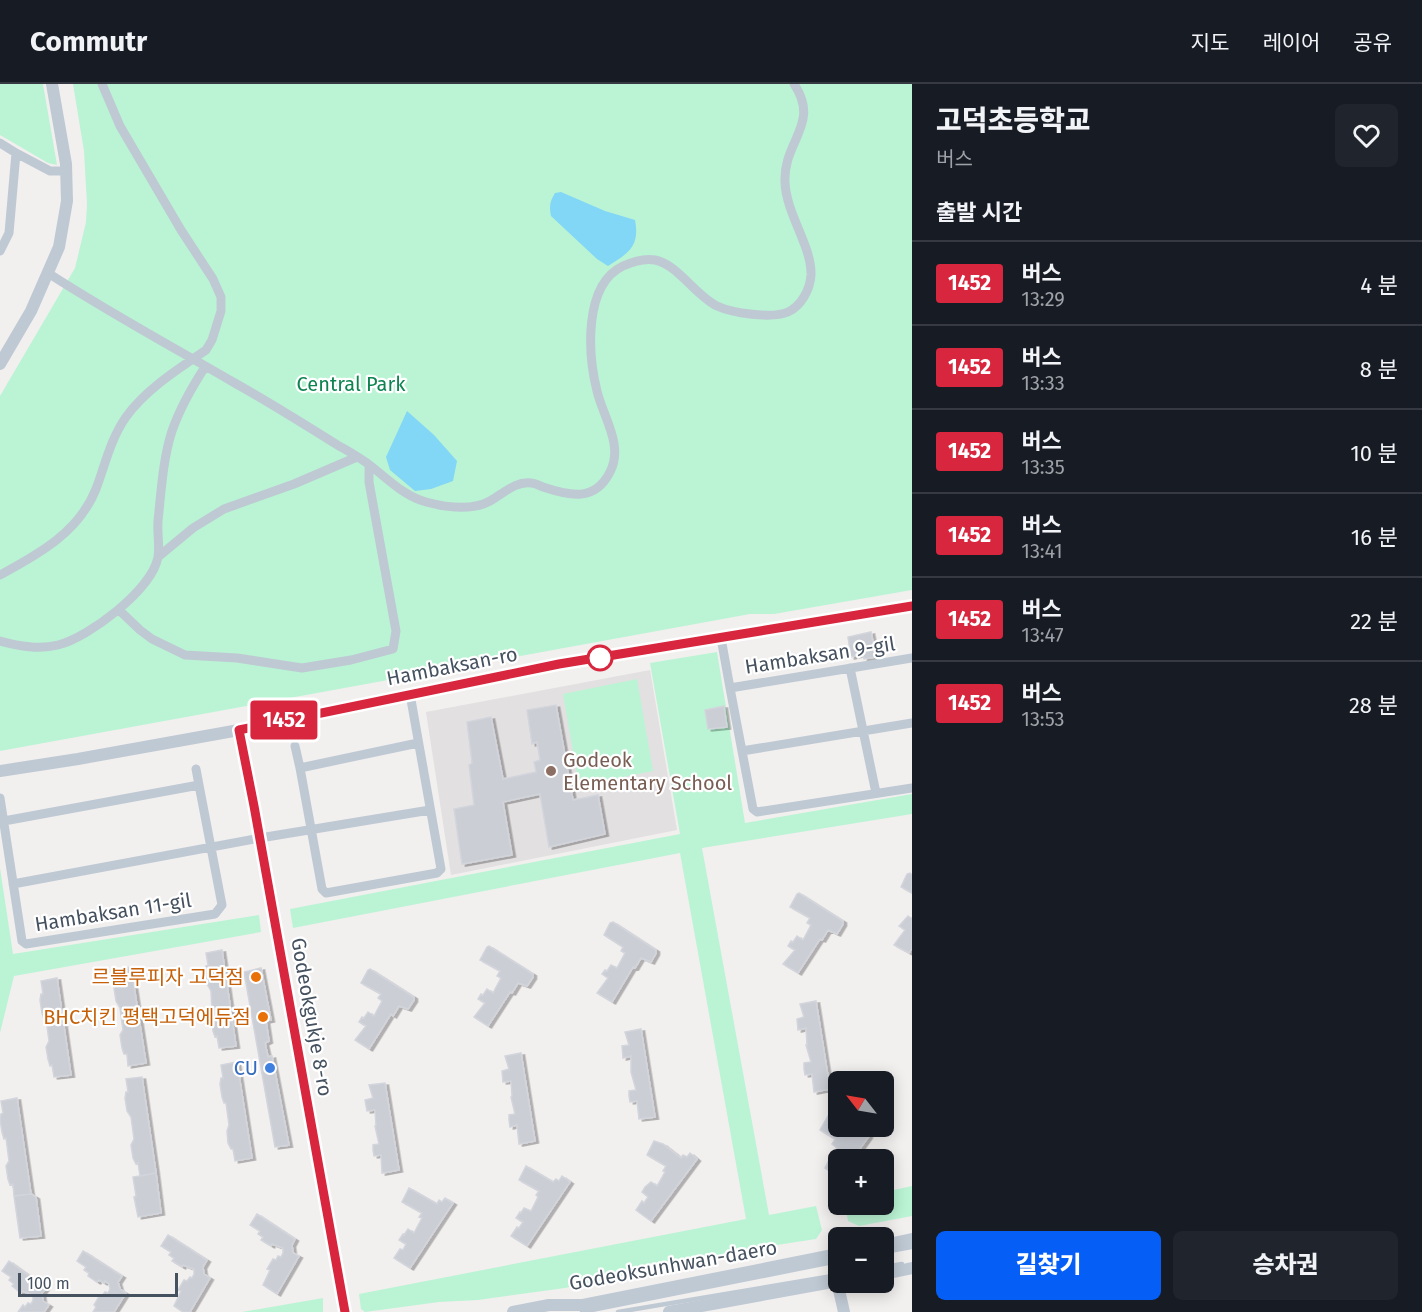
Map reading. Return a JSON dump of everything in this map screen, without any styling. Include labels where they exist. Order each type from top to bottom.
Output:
[{"type":"street","points":[[0,364],[31,311],[59,247],[67,201],[66,171],[52,84]]},
{"type":"street","points":[[0,575],[49,547],[83,514],[96,488],[117,430],[127,415],[146,395],[206,350],[212,340],[221,311],[221,297],[213,279],[120,126],[102,84]]},
{"type":"street","points":[[48,273],[87,299],[357,457],[408,495],[424,502],[470,507],[488,503],[508,488],[532,482],[572,494],[589,494],[603,484],[612,469],[615,449],[610,425],[597,394],[592,365],[593,311],[600,289],[608,277],[622,266],[641,260],[655,260],[670,267],[716,305],[734,311],[756,314],[778,315],[789,312],[801,301],[809,287],[811,272],[806,252],[786,196],[785,168],[789,153],[805,119],[805,105],[794,84]]},
{"type":"street","points":[[0,143],[50,171],[66,171]]},
{"type":"street","points":[[0,251],[9,233],[16,153]]},
{"type":"street","points":[[0,212],[10,218]]},
{"type":"street","points":[[0,641],[23,646],[44,647],[76,639],[119,609],[143,585],[154,570],[158,557],[158,525],[171,434],[179,411],[205,367]]},
{"type":"street","points":[[158,557],[193,528],[224,509],[294,484],[357,457]]},
{"type":"street","points":[[119,609],[152,639],[185,655],[237,658],[302,668],[393,650],[396,631],[369,482],[369,465]]},
{"type":"street","name":"Hambaksan-ro","points":[[0,771],[239,730],[559,664],[912,606]]},
{"type":"street","points":[[721,638],[730,688]]},
{"type":"street","name":"Hambaksan 9-gil","points":[[912,658],[730,688],[753,809],[757,812],[912,788]]},
{"type":"street","points":[[850,668],[876,793]]},
{"type":"street","points":[[295,746],[322,889],[326,893],[437,873],[441,868],[410,694]]},
{"type":"street","points":[[742,751],[912,723]]},
{"type":"street","name":"Godeokgukje 8-ro","points":[[239,730],[345,1312]]},
{"type":"street","points":[[300,768],[418,744]]},
{"type":"street","name":"Hambaksan 11-gil","points":[[0,798],[22,940],[26,944],[215,915],[222,904],[196,769]]},
{"type":"street","points":[[4,821],[199,785]]},
{"type":"street","points":[[13,884],[260,837],[430,810]]},
{"type":"street","points":[[894,1243],[912,1239]]},
{"type":"street","name":"Godeoksunhwan-daero","points":[[513,1312],[549,1305],[580,1310],[828,1256]]},
{"type":"street","points":[[894,1271],[909,1267]]},
{"type":"street","points":[[669,1312],[828,1281]]},
{"type":"street","points":[[841,1293],[844,1312]]},
{"type":"lane","points":[[894,1250],[912,1247]]},
{"type":"lane","points":[[580,1310],[828,1263]]},
{"type":"lane","points":[[618,1312],[828,1280]]},
{"type":"shaded area","name":"Godeok Elementary School","points":[[650,670],[677,830],[451,875],[426,712]]},
{"type":"green space","points":[[0,84],[43,84],[57,165],[48,163],[0,135]]},
{"type":"green space","name":"Central Park","points":[[73,84],[912,84],[912,590],[774,614],[750,614],[0,751],[0,396],[75,268],[86,222],[84,151]]},
{"type":"green space","points":[[717,652],[745,823],[912,794],[912,814],[702,848],[769,1215],[816,1206],[822,1230],[816,1239],[751,1249],[565,1288],[365,1312],[361,1309],[359,1294],[746,1219],[680,853],[293,928],[290,909],[680,834],[650,663]]},
{"type":"green space","points":[[637,679],[653,771],[579,786],[563,694]]},
{"type":"green space","points":[[0,868],[13,954],[259,915],[261,932],[14,976],[0,1033]]},
{"type":"green space","points":[[912,1186],[912,1216],[859,1226],[848,1221],[847,1215],[894,1215],[894,1190]]},
{"type":"green space","points":[[323,1298],[323,1312],[242,1312]]},
{"type":"water","points":[[561,192],[605,211],[635,220],[636,236],[627,253],[608,266],[597,259],[551,216],[552,199],[555,193]]},
{"type":"water","points":[[407,411],[434,435],[457,461],[453,481],[431,489],[415,491],[390,470],[386,457]]},
{"type":"building","points":[[871,632],[876,657],[864,659],[863,654],[851,657],[848,637]]},
{"type":"building","points":[[556,705],[573,800],[598,795],[605,834],[549,847],[540,794],[503,802],[512,855],[462,864],[454,809],[474,805],[467,722],[491,717],[503,779],[536,772],[534,762],[540,760],[537,742],[532,744],[527,710]]},
{"type":"building","points":[[724,706],[727,727],[708,729],[705,710]]},
{"type":"building","points":[[910,873],[912,893],[901,887],[907,874]]},
{"type":"building","points":[[799,893],[843,921],[843,924],[837,934],[828,930],[798,973],[783,964],[795,950],[788,946],[791,941],[793,942],[797,936],[803,940],[811,925],[807,923],[810,918],[790,907]]},
{"type":"building","points":[[908,916],[912,919],[912,948],[909,953],[894,945],[905,930],[899,926]]},
{"type":"building","points":[[613,922],[656,950],[656,953],[651,962],[641,958],[612,1002],[597,993],[608,978],[602,974],[611,965],[617,968],[625,953],[621,951],[623,947],[604,935],[610,923]]},
{"type":"building","points":[[489,946],[533,974],[533,977],[527,986],[518,983],[488,1026],[474,1017],[485,1003],[478,999],[481,994],[483,995],[487,989],[493,993],[501,978],[497,976],[500,971],[480,960]]},
{"type":"building","points":[[222,950],[236,1046],[219,1048],[217,1036],[215,1037],[213,1031],[211,991],[207,984],[205,971],[208,965],[206,953]]},
{"type":"building","points":[[131,967],[146,1063],[128,1066],[127,1054],[124,1054],[122,1048],[120,1035],[123,1030],[114,988],[117,982],[115,970]]},
{"type":"building","points":[[261,968],[271,1020],[266,1021],[269,1041],[265,1043],[268,1057],[272,1056],[289,1145],[275,1147],[244,972]]},
{"type":"building","points":[[370,969],[414,997],[414,1000],[408,1009],[399,1006],[393,1016],[391,1014],[369,1049],[355,1040],[366,1026],[359,1022],[362,1017],[364,1018],[368,1012],[374,1016],[382,1001],[378,998],[381,994],[361,983]]},
{"type":"building","points":[[57,978],[71,1075],[54,1077],[52,1065],[50,1066],[48,1059],[46,1047],[49,1041],[40,1000],[43,994],[41,981]]},
{"type":"building","points":[[816,1001],[828,1089],[814,1092],[812,1074],[805,1075],[804,1063],[811,1062],[806,1045],[806,1028],[798,1030],[797,1019],[804,1017],[800,1004]]},
{"type":"building","points":[[641,1029],[655,1117],[639,1119],[637,1101],[630,1102],[629,1096],[629,1091],[636,1090],[631,1072],[631,1056],[623,1058],[622,1046],[629,1045],[625,1032]]},
{"type":"building","points":[[521,1053],[535,1141],[519,1144],[517,1125],[510,1127],[509,1120],[509,1115],[515,1114],[511,1097],[511,1081],[503,1082],[502,1071],[509,1069],[505,1056]]},
{"type":"building","points":[[237,1062],[252,1158],[235,1161],[233,1149],[228,1143],[229,1125],[220,1084],[223,1078],[221,1065]]},
{"type":"building","points":[[142,1077],[156,1173],[140,1176],[138,1163],[136,1164],[133,1158],[131,1145],[134,1139],[125,1098],[128,1092],[126,1079]]},
{"type":"building","points":[[385,1083],[399,1170],[382,1173],[381,1155],[374,1156],[373,1150],[373,1145],[379,1144],[375,1126],[375,1110],[367,1111],[365,1100],[373,1098],[369,1085]]},
{"type":"building","points":[[17,1098],[31,1194],[14,1196],[13,1184],[10,1185],[8,1179],[6,1166],[9,1161],[6,1138],[4,1139],[0,1119],[3,1113],[1,1101]]},
{"type":"building","points":[[828,1116],[828,1135],[820,1130]]},
{"type":"building","points":[[832,1137],[868,1137],[860,1149],[836,1149],[832,1144],[835,1139]]},
{"type":"building","points":[[654,1141],[663,1144],[681,1158],[683,1155],[687,1157],[690,1153],[697,1159],[651,1221],[636,1210],[648,1197],[642,1192],[645,1187],[651,1182],[657,1186],[665,1172],[663,1171],[666,1166],[647,1155]]},
{"type":"building","points":[[526,1166],[553,1182],[556,1179],[559,1181],[562,1176],[570,1182],[527,1246],[511,1236],[523,1222],[516,1218],[520,1212],[524,1208],[531,1211],[538,1197],[536,1195],[539,1191],[519,1180]]},
{"type":"building","points":[[156,1173],[161,1213],[138,1217],[133,1177]]},
{"type":"building","points":[[409,1188],[437,1204],[439,1200],[442,1202],[445,1198],[453,1203],[410,1268],[394,1258],[406,1244],[399,1240],[403,1234],[408,1229],[414,1233],[422,1218],[419,1217],[422,1213],[402,1202]]},
{"type":"building","points":[[31,1194],[36,1197],[41,1236],[20,1238],[14,1196]]},
{"type":"building","points":[[257,1214],[295,1239],[292,1245],[293,1253],[299,1256],[277,1294],[263,1285],[270,1270],[267,1269],[273,1259],[281,1257],[283,1248],[272,1244],[271,1246],[261,1240],[263,1237],[258,1234],[260,1231],[250,1225]]},
{"type":"building","points":[[168,1235],[207,1260],[203,1267],[204,1274],[210,1278],[190,1312],[183,1312],[174,1306],[181,1291],[178,1290],[184,1280],[192,1278],[194,1269],[183,1265],[182,1267],[172,1261],[174,1258],[169,1255],[171,1252],[161,1246]]},
{"type":"building","points":[[83,1251],[122,1276],[118,1282],[120,1289],[126,1293],[114,1312],[93,1312],[100,1295],[108,1293],[110,1289],[109,1284],[105,1281],[104,1283],[99,1280],[97,1282],[88,1276],[89,1273],[84,1270],[86,1267],[77,1261]]},
{"type":"building","points":[[9,1261],[46,1288],[42,1293],[43,1301],[49,1305],[44,1312],[18,1312],[23,1305],[25,1307],[28,1303],[31,1304],[33,1295],[22,1291],[21,1293],[12,1286],[14,1284],[9,1280],[11,1277],[2,1271]]},
{"type":"bus line","name":"1452","points":[[345,1312],[239,730],[559,664],[912,606]]},
{"type":"place","name":"Godeok Elementary School","points":[[551,771]]},
{"type":"place","name":"르블루피자 고덕점","points":[[256,977]]},
{"type":"place","name":"BHC치킨 평택고덕에듀점","points":[[263,1017]]},
{"type":"place","name":"CU","points":[[270,1068]]}]
